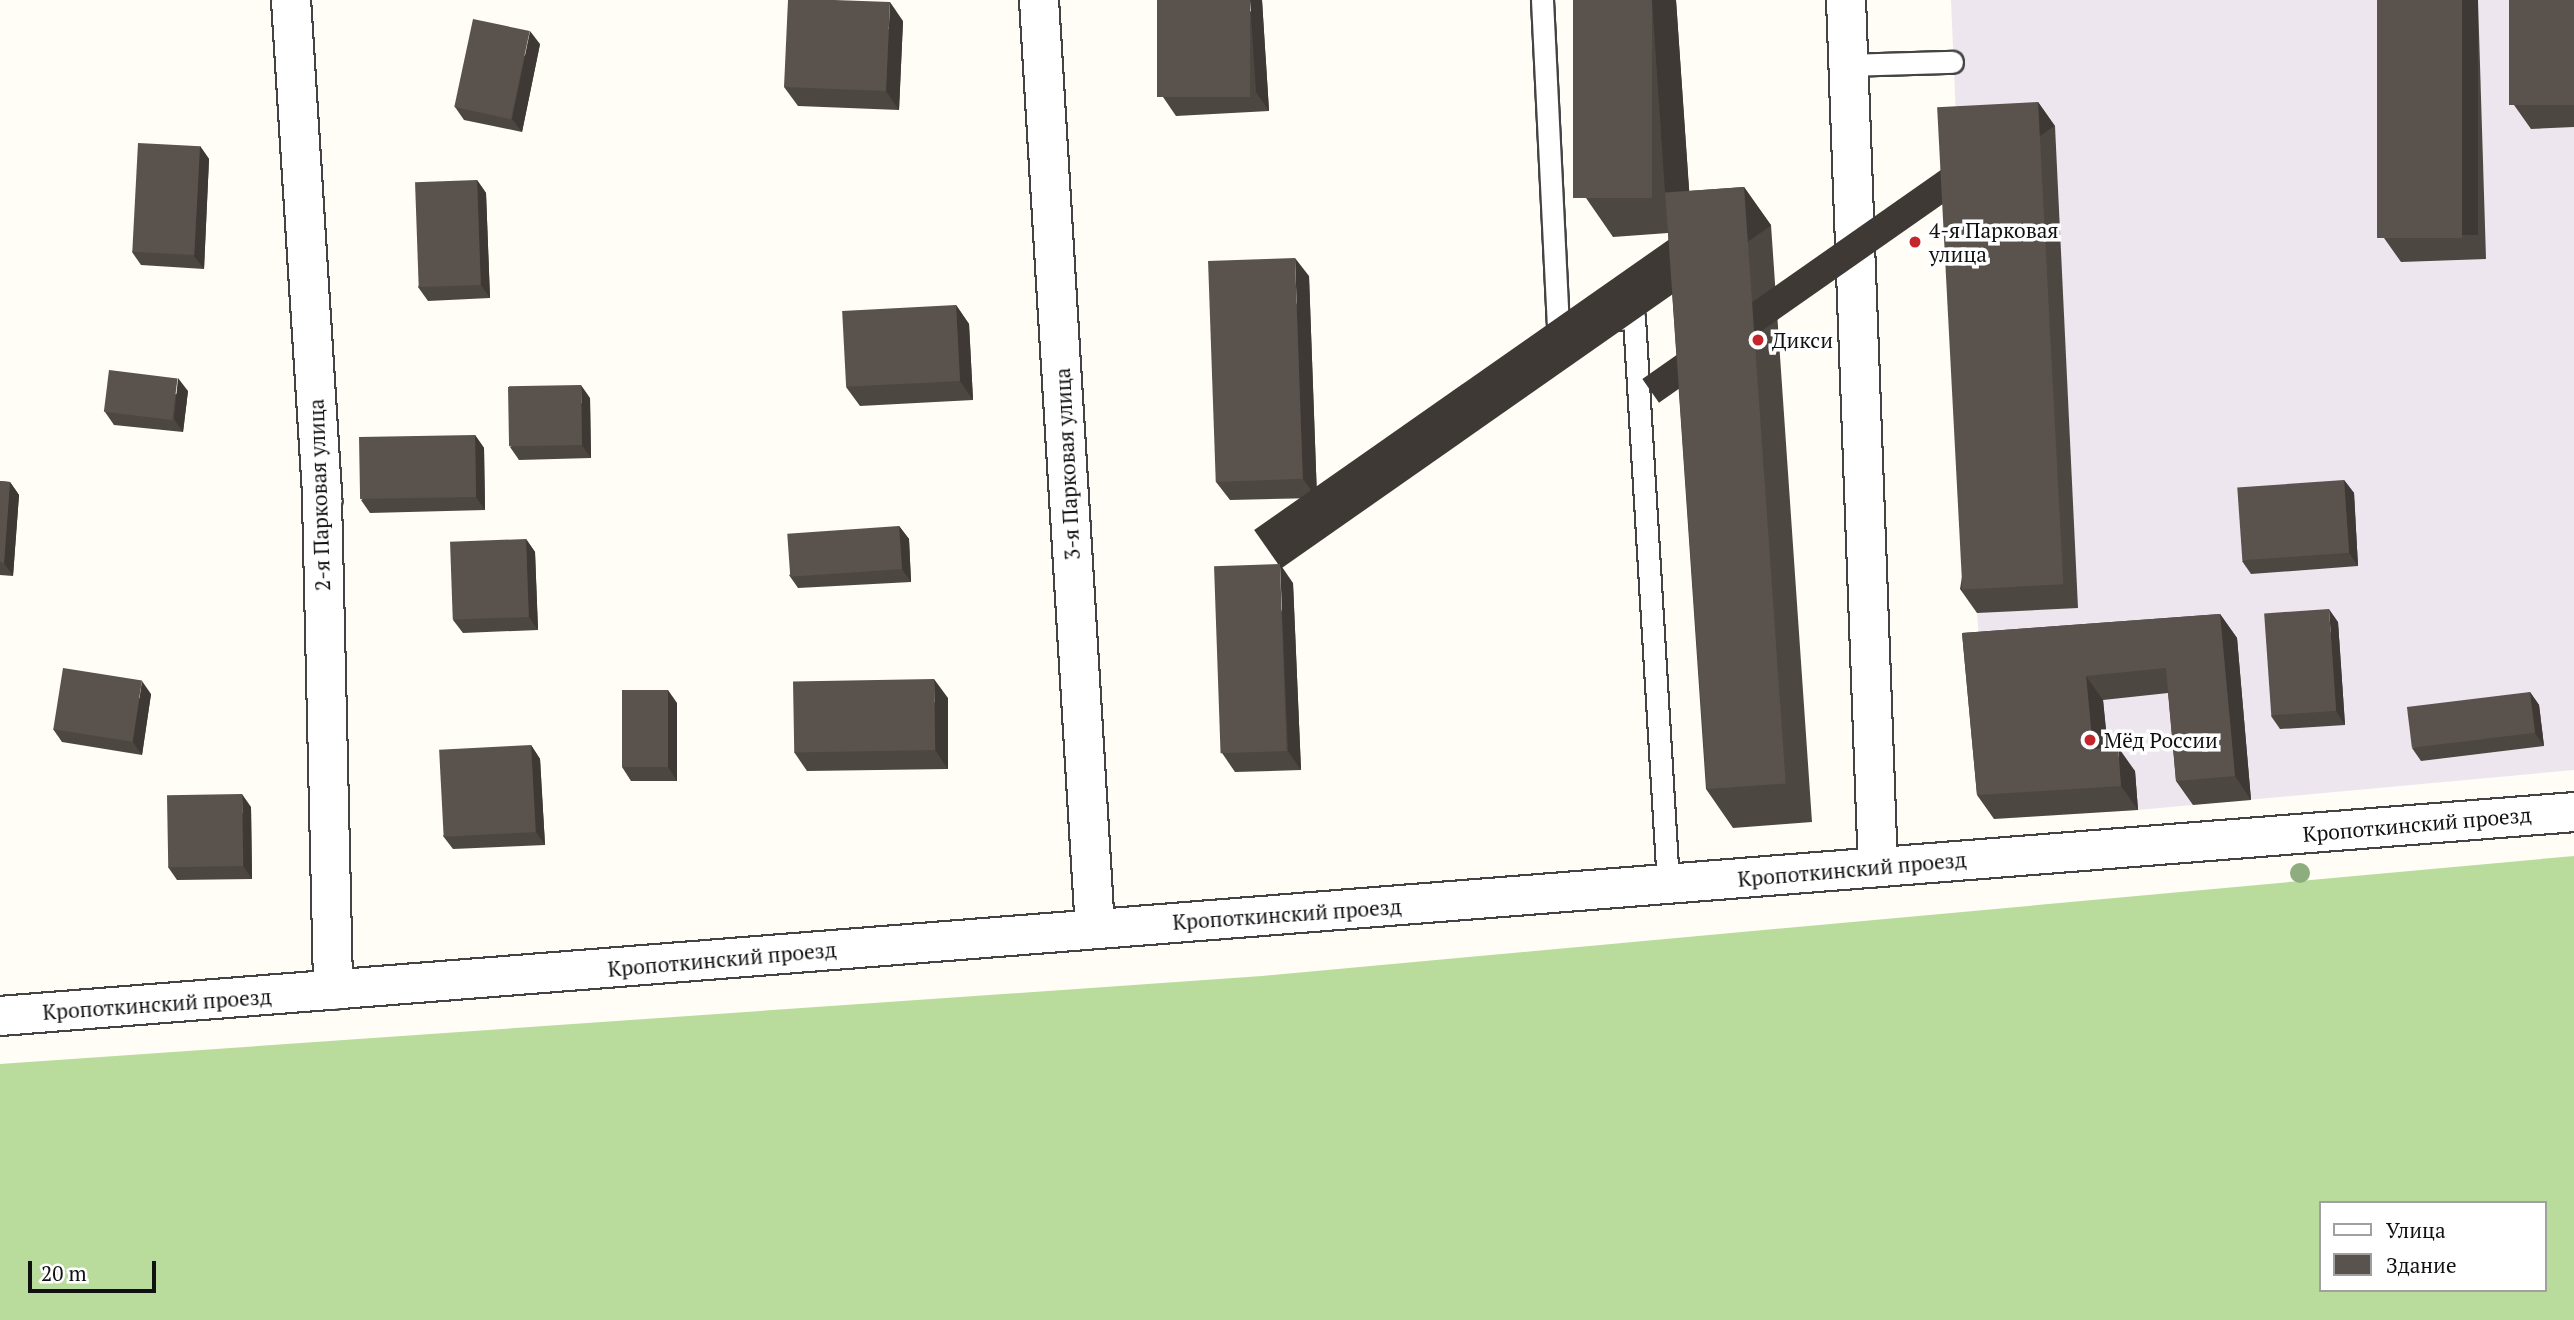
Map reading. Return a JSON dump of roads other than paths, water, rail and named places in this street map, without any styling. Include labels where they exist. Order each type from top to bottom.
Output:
[{"type":"street","name":"2-я Парковая улица","points":[[291,0],[321,499],[333,990]]},
{"type":"street","name":"3-я Парковая улица","points":[[1039,0],[1096,929]]},
{"type":"street","points":[[1846,0],[1878,867]]},
{"type":"street","name":"Кропоткинский проезд","points":[[0,1016],[2574,812]]},
{"type":"lane","points":[[1542,0],[1558,322],[1634,318],[1668,884]]},
{"type":"lane","points":[[1848,65],[1952,62]]},
{"type":"place","name":"4-я Парковая улица","points":[[1915,242]]},
{"type":"place","name":"Дикси","points":[[1758,340]]},
{"type":"place","name":"Мёд России","points":[[2090,740]]}]
